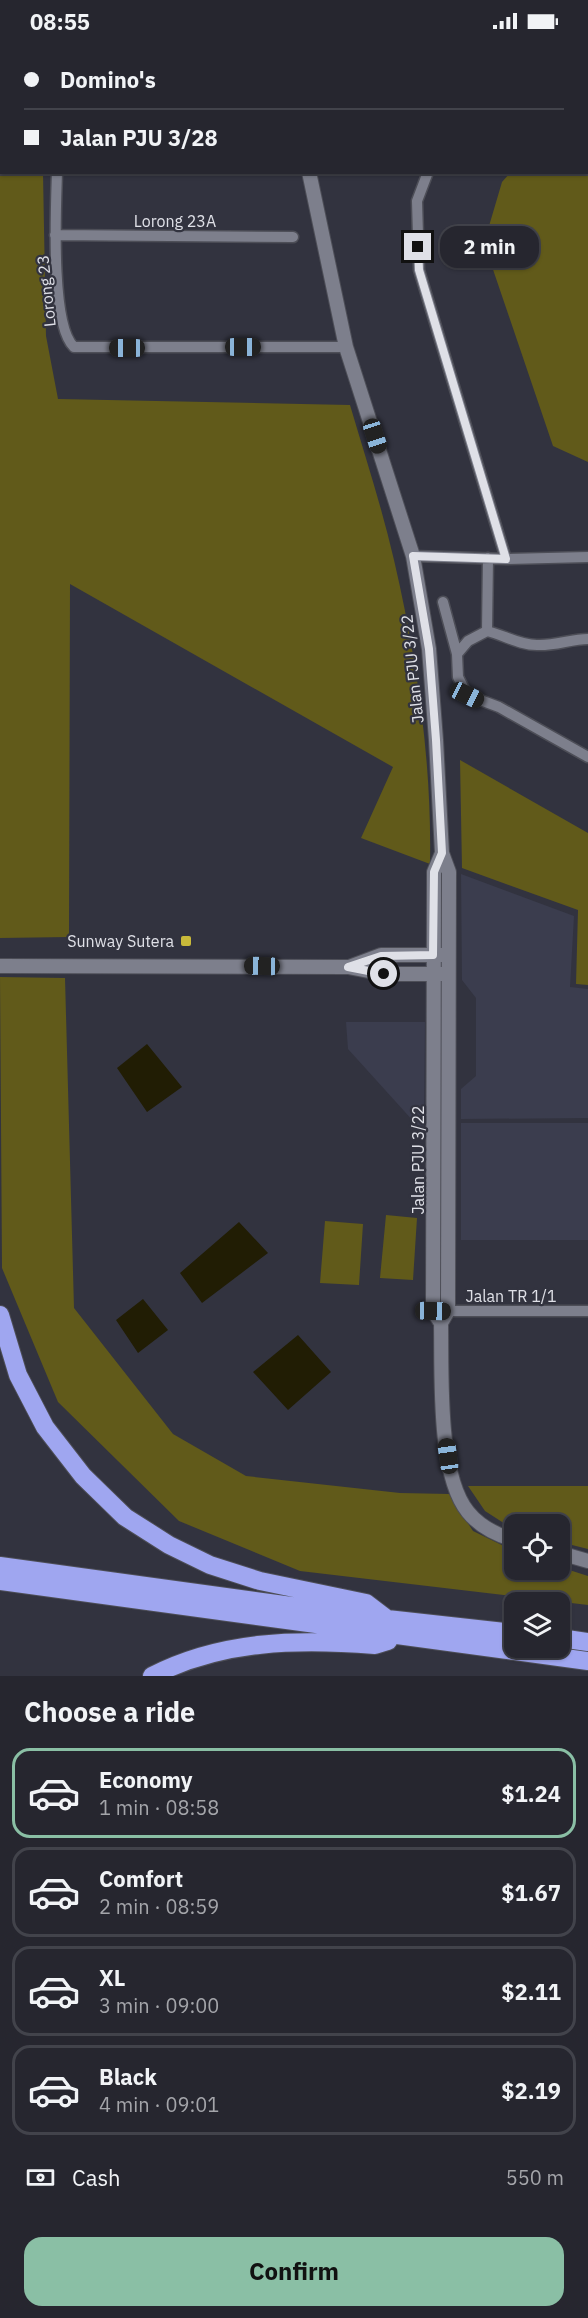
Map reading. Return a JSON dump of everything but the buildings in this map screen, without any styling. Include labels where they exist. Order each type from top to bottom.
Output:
[{"type":"highway","points":[[0,1315],[18,1375],[45,1427],[88,1483],[125,1516],[169,1545],[210,1565],[260,1581],[366,1603],[387,1619]]},
{"type":"highway","points":[[0,1566],[387,1619],[504,1632]]},
{"type":"highway","points":[[0,1581],[588,1661]]},
{"type":"highway","points":[[152,1676],[179,1663],[231,1648],[284,1642],[375,1645],[401,1636]]},
{"type":"highway","points":[[570,1639],[588,1642]]},
{"type":"street","name":"Lorong 23","points":[[57,174],[58,284],[63,326],[69,342],[74,347],[346,347]]},
{"type":"street","name":"Jalan PJU 3/22","points":[[309,174],[346,347],[413,556],[429,649],[442,853],[449,872],[450,974],[444,1317],[445,1437],[451,1476],[467,1511],[481,1524],[504,1537]]},
{"type":"street","points":[[427,174],[417,201],[419,270],[506,559]]},
{"type":"street","name":"Lorong 23A","points":[[56,235],[293,237]]},
{"type":"street","points":[[413,556],[506,559],[588,557]]},
{"type":"street","points":[[487,632],[488,558]]},
{"type":"street","points":[[443,602],[457,654],[458,677],[467,695],[499,707],[588,757]]},
{"type":"street","points":[[457,654],[468,641],[487,632],[535,645],[557,645],[588,639]]},
{"type":"street","name":"Jalan PJU 3/22","points":[[442,853],[434,872],[433,1311],[444,1317]]},
{"type":"street","points":[[348,967],[381,956],[450,955]]},
{"type":"street","points":[[0,966],[348,967],[384,974],[450,974]]},
{"type":"street","name":"Jalan TR 1/1","points":[[444,1317],[588,1311]]},
{"type":"street","points":[[570,1556],[588,1561]]},
{"type":"shaded area","points":[[0,174],[43,174],[46,336],[58,399],[350,405],[379,502],[410,635],[426,750],[430,864],[361,838],[393,767],[70,584],[69,937],[0,938]]},
{"type":"shaded area","points":[[509,174],[588,174],[588,462],[553,446],[484,243],[502,182]]},
{"type":"shaded area","points":[[460,760],[588,833],[588,985],[576,984],[578,910],[462,868]]},
{"type":"shaded area","points":[[461,874],[574,916],[570,987],[588,989],[588,1118],[461,1119],[461,1089],[476,1076],[476,998],[462,980]]},
{"type":"shaded area","points":[[0,977],[65,978],[74,1308],[173,1434],[246,1476],[400,1493],[449,1494],[473,1531],[504,1546],[504,1580],[570,1580],[570,1570],[588,1576],[588,1605],[570,1603],[570,1592],[504,1592],[504,1595],[300,1571],[179,1521],[58,1402],[2,1268]]},
{"type":"shaded area","points":[[346,1022],[425,1022],[424,1133],[348,1049]]},
{"type":"shaded area","points":[[147,1044],[182,1087],[147,1112],[117,1068]]},
{"type":"shaded area","points":[[461,1123],[588,1123],[588,1240],[461,1240]]},
{"type":"shaded area","points":[[386,1215],[417,1218],[413,1280],[380,1278]]},
{"type":"shaded area","points":[[325,1221],[363,1224],[359,1285],[320,1283]]},
{"type":"shaded area","points":[[239,1222],[268,1253],[202,1303],[180,1273]]},
{"type":"shaded area","points":[[143,1299],[168,1330],[138,1353],[116,1320]]},
{"type":"shaded area","points":[[298,1335],[331,1372],[288,1410],[253,1372]]},
{"type":"shaded area","points":[[468,1486],[588,1486],[588,1549],[570,1544],[570,1514],[504,1514],[504,1523],[485,1511]]},
{"type":"place","name":"Sunway Sutera","points":[[186,941]]},
{"type":"route","points":[[384,974],[348,967],[381,956],[433,955],[434,872],[442,853],[429,649],[413,556],[506,559],[419,270],[418,247]]}]
